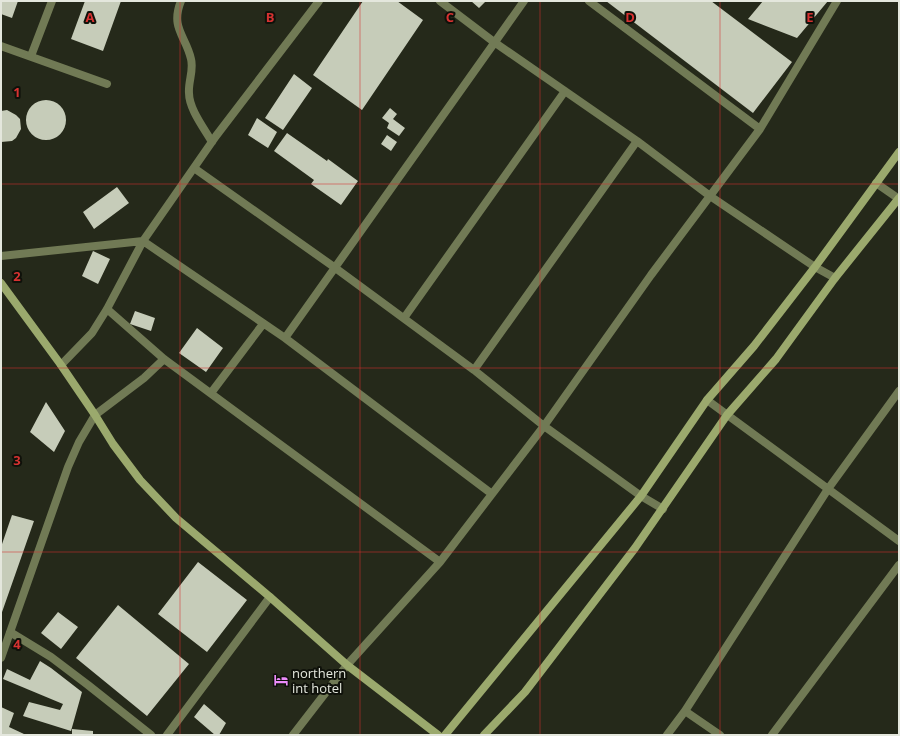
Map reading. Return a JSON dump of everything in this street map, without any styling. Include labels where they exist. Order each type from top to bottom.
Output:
[{"type":"street","points":[[31,56],[52,1]]},
{"type":"street","points":[[181,1],[177,13],[178,29],[192,59],[188,94],[190,104],[212,142]]},
{"type":"street","points":[[60,365],[92,333],[107,309],[143,241],[212,142],[319,1]]},
{"type":"street","points":[[440,1],[494,42],[637,141],[710,196],[815,267],[835,278]]},
{"type":"street","points":[[285,338],[524,1]]},
{"type":"street","points":[[589,1],[760,129]]},
{"type":"street","points":[[293,735],[347,665],[440,562],[544,426],[651,275],[760,129],[837,1]]},
{"type":"street","points":[[1,46],[107,84]]},
{"type":"street","points":[[404,318],[565,91]]},
{"type":"street","points":[[474,370],[637,141]]},
{"type":"street","points":[[445,735],[642,496],[708,400],[754,346],[815,267],[899,152]]},
{"type":"street","points":[[194,168],[404,318],[474,370],[544,426],[642,496],[663,509]]},
{"type":"street","points":[[484,735],[525,692],[635,548],[727,414],[776,359],[835,278],[899,199],[876,183]]},
{"type":"street","points":[[1,256],[143,241],[285,338],[492,494]]},
{"type":"street","points":[[1,283],[95,415],[113,444],[140,480],[171,513],[347,665],[438,735]]},
{"type":"street","points":[[107,309],[164,359],[440,562]]},
{"type":"street","points":[[211,393],[263,324]]},
{"type":"street","points":[[1,658],[68,467],[79,442],[95,415],[144,378],[164,359]]},
{"type":"street","points":[[667,735],[685,711],[828,489],[899,390]]},
{"type":"street","points":[[708,400],[899,541]]},
{"type":"street","points":[[772,735],[899,565]]},
{"type":"street","points":[[167,735],[270,597]]},
{"type":"street","points":[[10,632],[50,657],[88,684],[151,735]]},
{"type":"street","points":[[685,711],[720,735]]},
{"type":"building","points":[[1,1],[18,1],[12,18],[1,14]]},
{"type":"building","points":[[85,1],[121,1],[103,51],[71,39]]},
{"type":"building","points":[[363,1],[397,1],[423,20],[362,110],[313,75]]},
{"type":"building","points":[[471,1],[486,1],[479,8]]},
{"type":"building","points":[[606,1],[711,1],[792,62],[753,113]]},
{"type":"building","points":[[763,1],[828,1],[797,38],[748,19]]},
{"type":"building","points":[[294,74],[312,88],[283,130],[265,118]]},
{"type":"building","points":[[46,100],[54,102],[60,106],[64,112],[66,120],[64,128],[60,134],[54,138],[46,140],[38,138],[32,134],[28,128],[26,120],[28,112],[32,106],[38,102]]},
{"type":"building","points":[[390,108],[397,114],[393,119],[405,128],[399,136],[387,128],[389,123],[382,118]]},
{"type":"building","points":[[7,110],[20,119],[21,129],[16,138],[12,141],[1,142],[1,111]]},
{"type":"building","points":[[257,118],[277,132],[268,148],[248,135]]},
{"type":"building","points":[[287,133],[327,161],[328,159],[358,181],[341,205],[311,184],[314,180],[274,151]]},
{"type":"building","points":[[387,135],[397,142],[391,151],[381,144]]},
{"type":"building","points":[[117,187],[129,203],[94,229],[83,212]]},
{"type":"building","points":[[93,251],[110,259],[98,284],[82,276]]},
{"type":"building","points":[[135,311],[155,318],[151,331],[130,324]]},
{"type":"building","points":[[197,328],[223,348],[206,372],[179,353]]},
{"type":"building","points":[[46,402],[65,431],[54,452],[30,432]]},
{"type":"building","points":[[12,515],[34,521],[1,615],[1,547]]},
{"type":"building","points":[[198,562],[247,600],[207,652],[158,614]]},
{"type":"building","points":[[118,605],[189,664],[147,716],[76,658]]},
{"type":"building","points":[[58,612],[78,627],[61,649],[41,633]]},
{"type":"building","points":[[40,661],[82,692],[71,731],[23,716],[29,702],[60,710],[63,704],[3,679],[7,669],[30,680]]},
{"type":"building","points":[[204,704],[226,723],[219,735],[215,735],[194,717]]},
{"type":"building","points":[[1,707],[14,713],[9,727],[24,735],[1,735]]},
{"type":"building","points":[[72,729],[93,731],[93,735],[72,735]]},
{"type":"place","name":"northern int hotel","points":[[281,680]]}]
